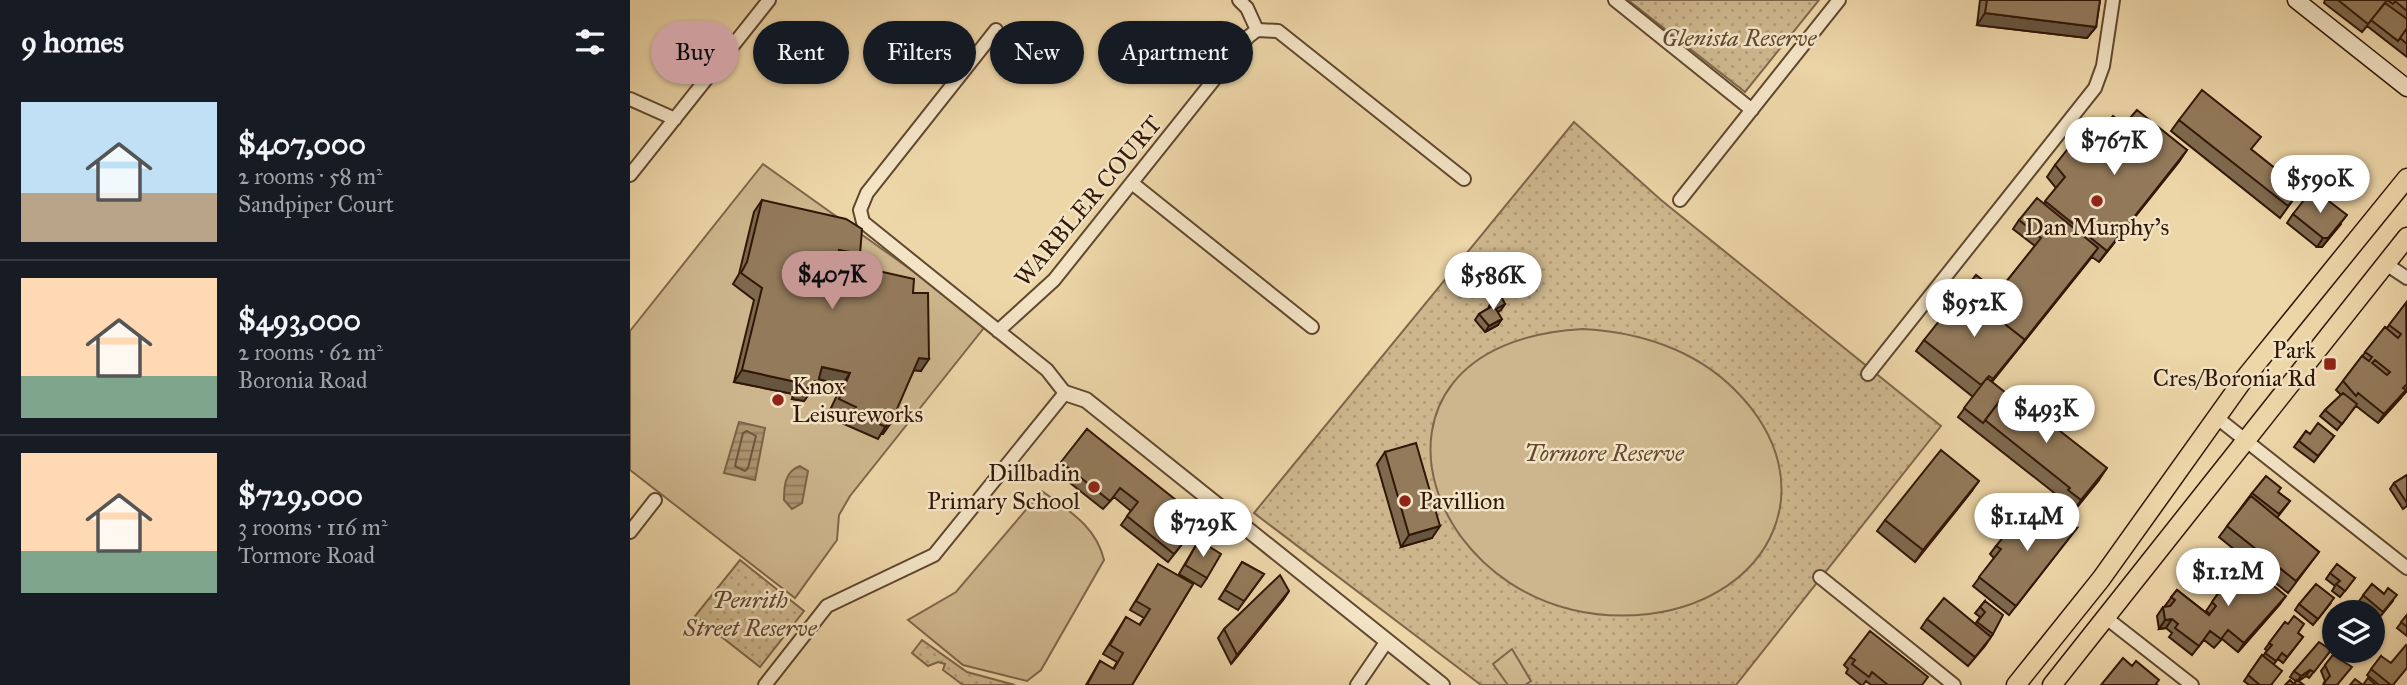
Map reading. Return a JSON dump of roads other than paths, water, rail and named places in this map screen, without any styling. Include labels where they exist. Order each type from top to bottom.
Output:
[{"type":"main road","points":[[2297,0],[2407,88]]},
{"type":"main road","points":[[2016,685],[2101,579],[2217,417],[2407,178]]},
{"type":"main road","points":[[2052,685],[2407,237]]},
{"type":"street","points":[[630,175],[769,0]]},
{"type":"street","points":[[1239,0],[1247,8],[1256,30],[1278,31],[1464,179]]},
{"type":"street","points":[[1615,0],[1752,110]]},
{"type":"street","points":[[1681,200],[1839,0]]},
{"type":"street","points":[[1868,374],[2095,88],[2103,66],[2113,0]]},
{"type":"street","name":"WARBLER COURT","points":[[998,331],[1054,280],[1256,30]]},
{"type":"street","points":[[990,38],[867,193],[860,210],[863,222],[1047,369],[1065,393],[1086,400],[1442,685]]},
{"type":"street","points":[[630,99],[675,119]]},
{"type":"street","points":[[1132,183],[1312,327]]},
{"type":"street","points":[[2386,264],[2407,278]]},
{"type":"street","name":"WARBLER COURT","points":[[1009,340],[1026,308]]},
{"type":"street","points":[[765,685],[827,606],[934,555],[1065,393]]},
{"type":"street","points":[[2217,417],[2407,568]]},
{"type":"street","points":[[630,532],[655,500]]},
{"type":"street","points":[[1820,577],[1954,685]]},
{"type":"street","points":[[2105,617],[2192,685]]},
{"type":"street","points":[[1357,685],[1387,641]]},
{"type":"water","points":[[739,422],[765,428],[755,480],[724,473]]},
{"type":"water","points":[[800,466],[808,471],[802,503],[792,509],[784,500],[785,484],[791,471]]},
{"type":"place","name":"Dan Murphy's","points":[[2097,201]]},
{"type":"place","name":"Park Cres/Boronia Rd","points":[[2330,364]]},
{"type":"place","name":"Knox Leisureworks","points":[[778,400]]},
{"type":"place","name":"Dillbadin Primary School","points":[[1094,487]]},
{"type":"place","name":"Pavillion","points":[[1405,501]]},
{"type":"park label","name":"Glenista Reserve","points":[[1739,38]]},
{"type":"park label","name":"Tormore Reserve","points":[[1604,453]]},
{"type":"park label","name":"Penrith Street Reserve","points":[[750,614]]}]
